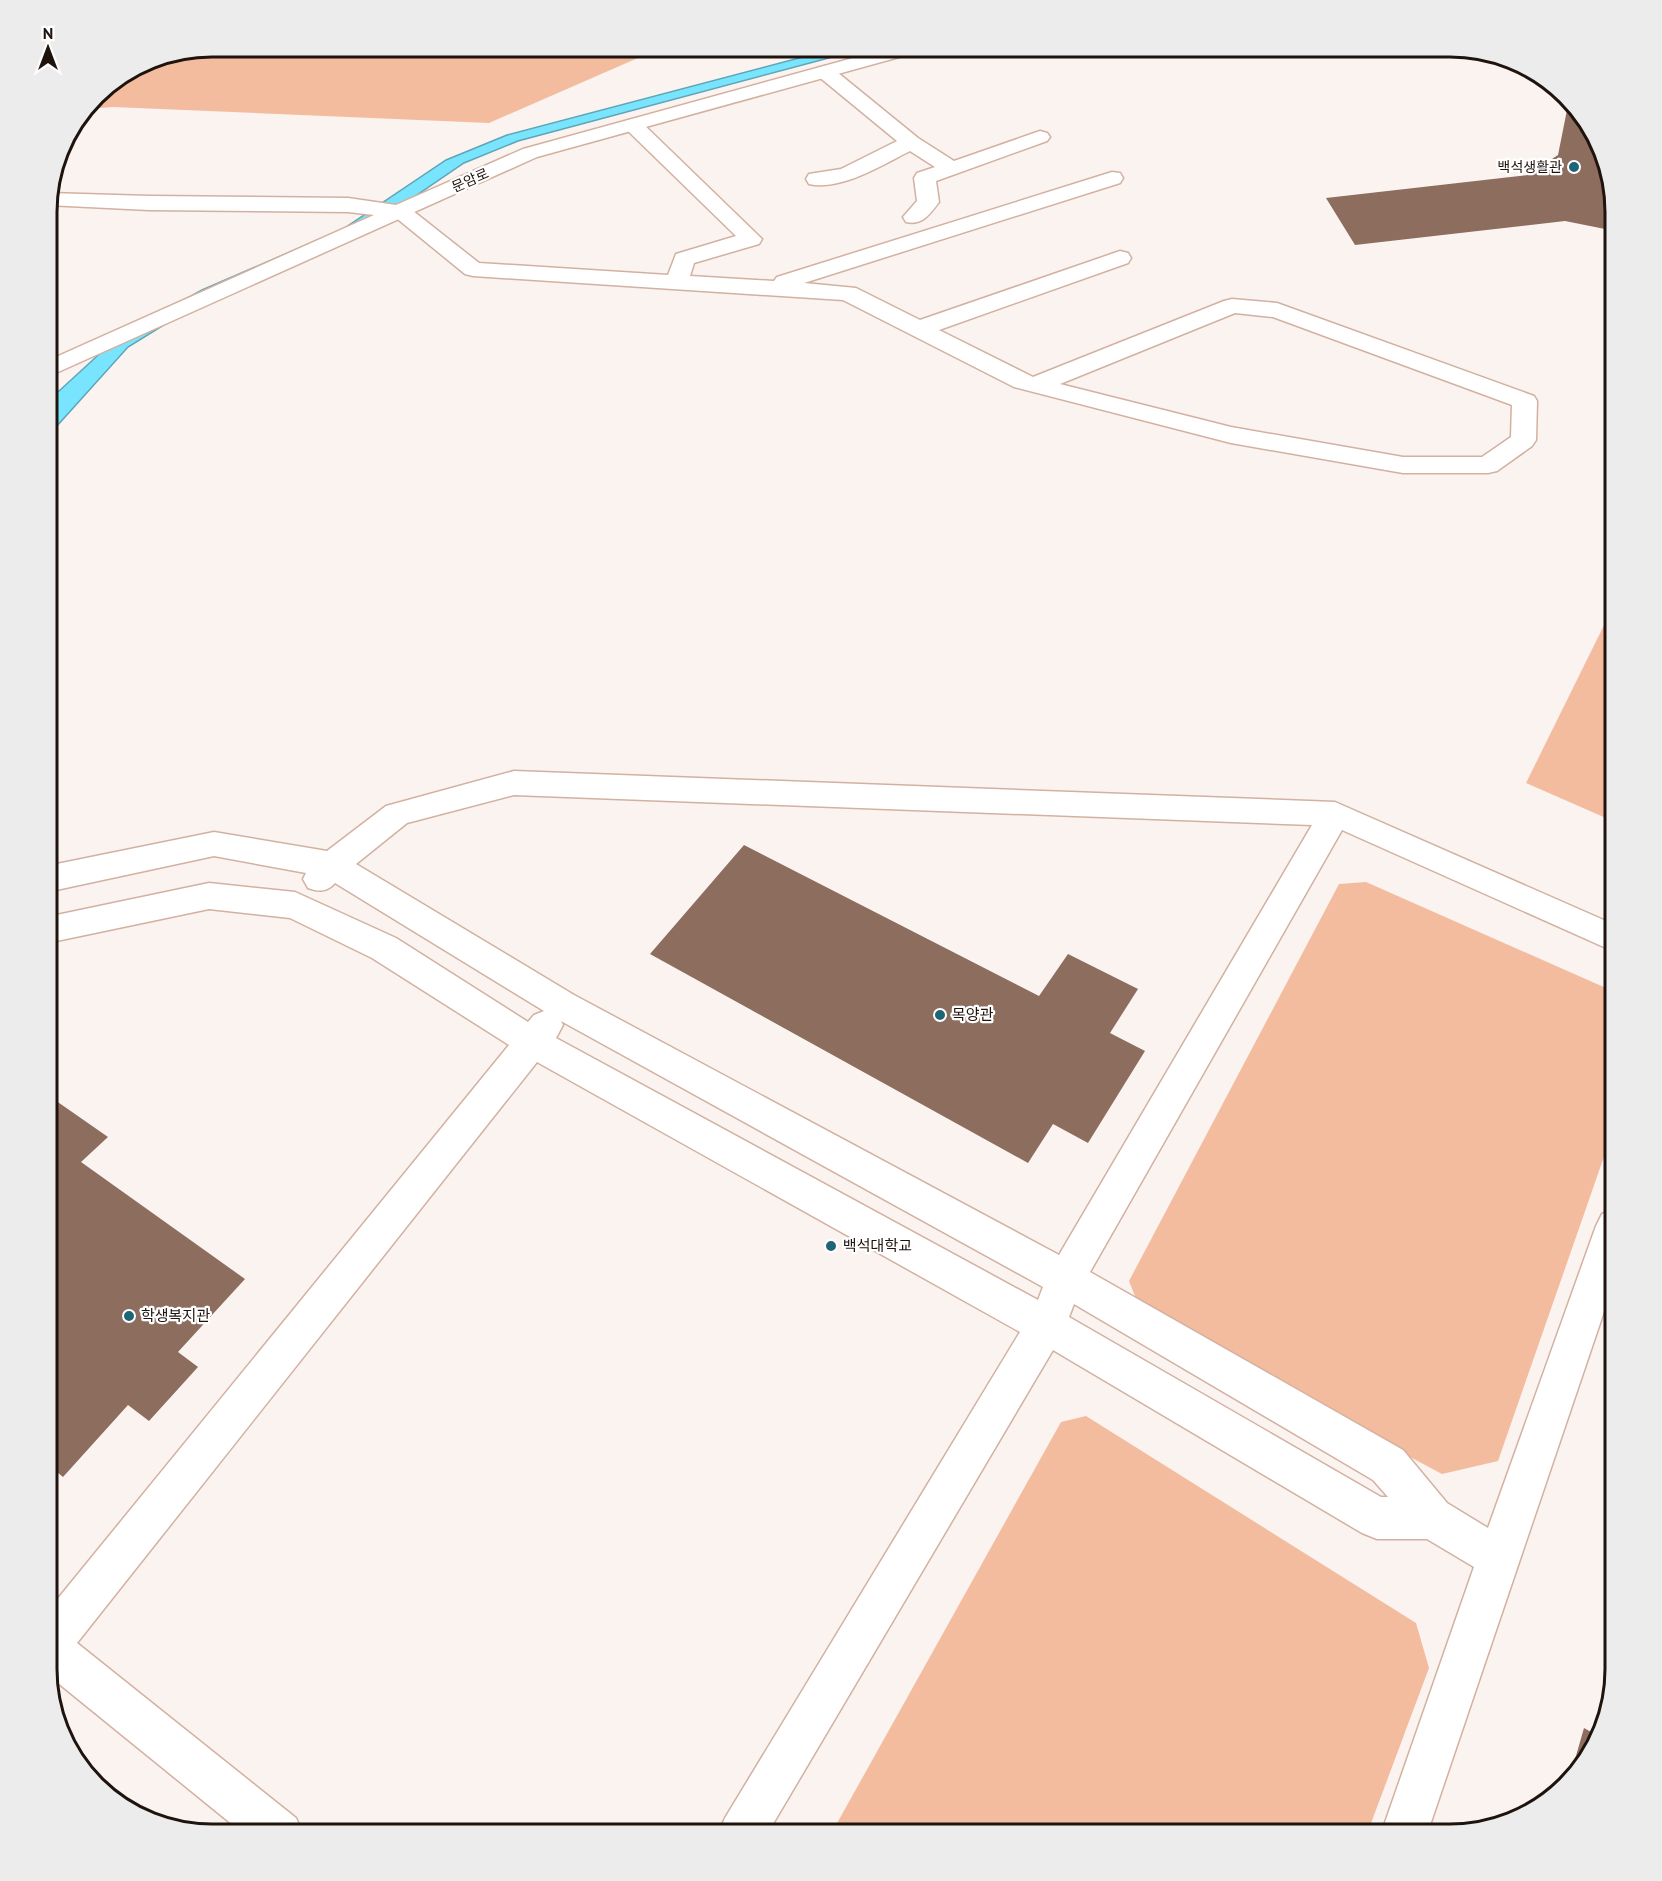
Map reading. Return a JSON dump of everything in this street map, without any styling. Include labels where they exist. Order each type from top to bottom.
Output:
[{"type":"street","name":"문암로","points":[[57,366],[530,153],[878,57]]},
{"type":"street","points":[[825,72],[911,142],[951,168]]},
{"type":"street","points":[[633,125],[751,239],[684,259],[677,282]]},
{"type":"street","points":[[914,217],[927,202],[925,178],[1040,137]]},
{"type":"street","points":[[817,179],[847,174],[911,142]]},
{"type":"street","points":[[769,287],[1112,178]]},
{"type":"street","points":[[57,199],[149,203],[348,204],[400,212],[473,270],[848,293],[1023,382],[1231,435],[1403,465],[1488,465],[1523,440],[1525,401],[1277,310],[1232,306],[1035,385]]},
{"type":"street","points":[[918,329],[1120,258]]},
{"type":"street","points":[[295,905],[332,865],[397,814],[514,783],[1335,814],[1605,934]]},
{"type":"street","points":[[747,1824],[1046,1325],[1066,1279],[1335,814]]},
{"type":"street","points":[[57,877],[214,844],[332,865],[562,1005],[1066,1279],[1388,1465],[1432,1518],[1498,1558]]},
{"type":"street","points":[[57,928],[209,896],[295,905],[384,948],[532,1042],[1046,1325],[1377,1518],[1432,1518]]},
{"type":"street","points":[[57,1632],[562,1005]]},
{"type":"street","points":[[1407,1824],[1498,1558],[1605,1257]]},
{"type":"street","points":[[57,1655],[268,1824]]},
{"type":"shaded area","points":[[640,57],[489,123],[113,107],[97,108],[110,95],[134,78],[162,65],[192,58]]},
{"type":"shaded area","points":[[1605,623],[1605,818],[1526,783]]},
{"type":"shaded area","points":[[1366,882],[1605,988],[1605,1154],[1498,1461],[1442,1474],[1142,1314],[1129,1281],[1339,884]]},
{"type":"shaded area","points":[[1086,1416],[1416,1623],[1429,1668],[1371,1824],[837,1824],[1061,1422]]},
{"type":"water","points":[[803,57],[833,57],[518,141],[464,163],[408,201],[201,302],[128,347],[57,426],[57,393],[120,335],[202,290],[343,229],[446,160],[507,135]]},
{"type":"building","name":"백석생활관","points":[[1567,110],[1589,143],[1597,162],[1605,202],[1605,229],[1565,221],[1355,245],[1326,198],[1528,175],[1558,155]]},
{"type":"building","name":"목양관","points":[[744,845],[1039,996],[1068,954],[1138,989],[1110,1033],[1145,1051],[1088,1143],[1053,1124],[1028,1163],[650,954]]},
{"type":"building","name":"학생복지관","points":[[57,1101],[108,1137],[81,1162],[245,1279],[178,1352],[198,1367],[149,1421],[128,1405],[63,1477],[57,1472]]},
{"type":"building","points":[[1584,1728],[1591,1732],[1575,1761]]},
{"type":"place","name":"백석생활관","points":[[1574,167]]},
{"type":"place","name":"목양관","points":[[940,1015]]},
{"type":"place","name":"백석대학교","points":[[831,1246]]},
{"type":"place","name":"학생복지관","points":[[129,1316]]}]
